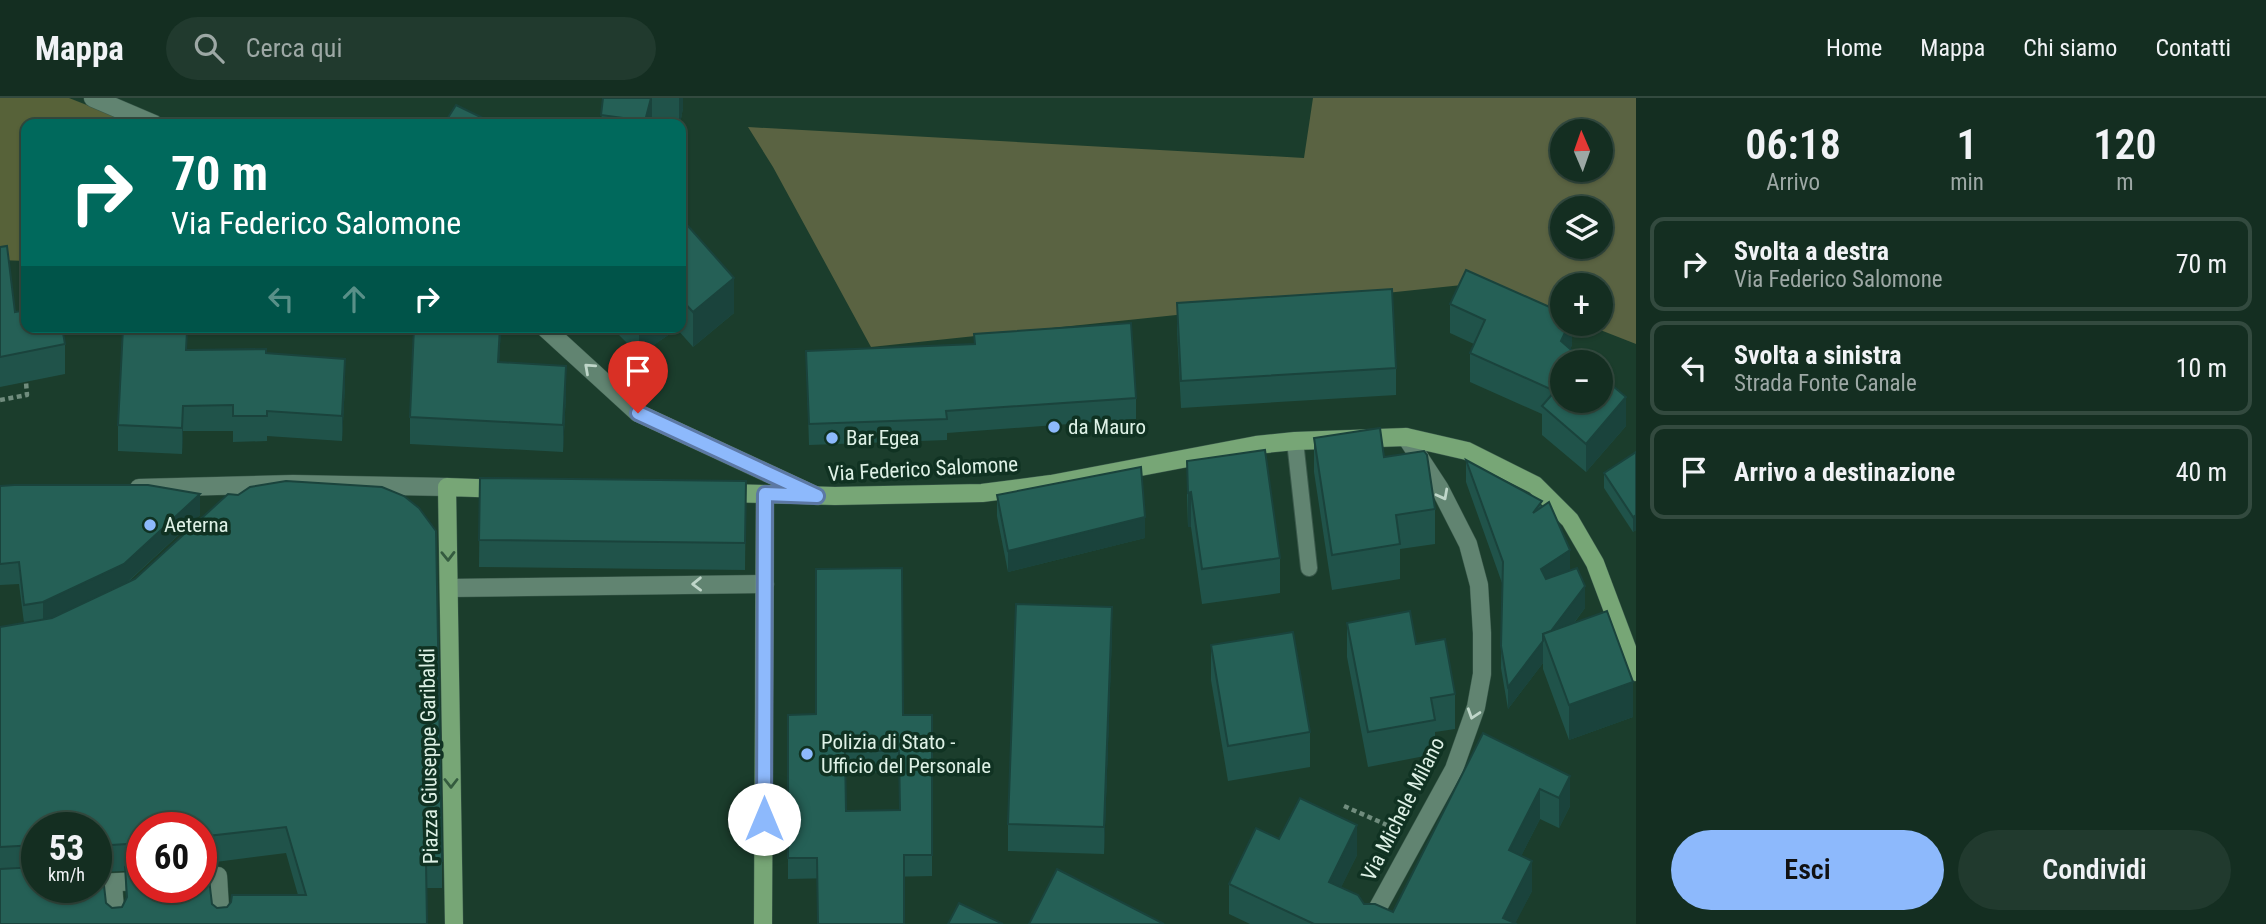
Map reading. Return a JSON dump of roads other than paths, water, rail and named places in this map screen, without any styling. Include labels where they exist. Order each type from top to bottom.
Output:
[{"type":"main road","name":"Via Federico Salomone","points":[[711,493],[817,496],[982,493],[1051,484],[1256,445],[1295,441],[1406,438],[1467,451],[1535,485],[1570,520],[1595,563],[1636,672]]},
{"type":"main road","points":[[447,487],[520,489]]},
{"type":"main road","name":"Piazza Giuseppe Garibaldi","points":[[447,487],[454,924]]},
{"type":"main road","points":[[763,924],[765,494]]},
{"type":"street","points":[[93,98],[142,119]]},
{"type":"street","points":[[551,333],[638,413],[817,496]]},
{"type":"street","name":"Via Michele Milano","points":[[1369,924],[1454,769],[1476,707],[1482,674],[1479,585],[1468,544],[1440,489],[1406,438]]},
{"type":"street","points":[[119,488],[293,484],[447,487]]},
{"type":"street","points":[[225,486],[225,509]]},
{"type":"street","points":[[449,587],[765,584]]},
{"type":"street","points":[[217,876],[221,924]]},
{"type":"street","points":[[110,903],[116,924]]},
{"type":"lane","points":[[1295,441],[1309,568]]},
{"type":"place","name":"da Mauro","points":[[1054,427]]},
{"type":"place","name":"Bar Egea","points":[[832,438]]},
{"type":"place","name":"Aeterna","points":[[150,525]]},
{"type":"place","name":"Polizia di Stato - Ufficio del Personale","points":[[807,754]]}]
